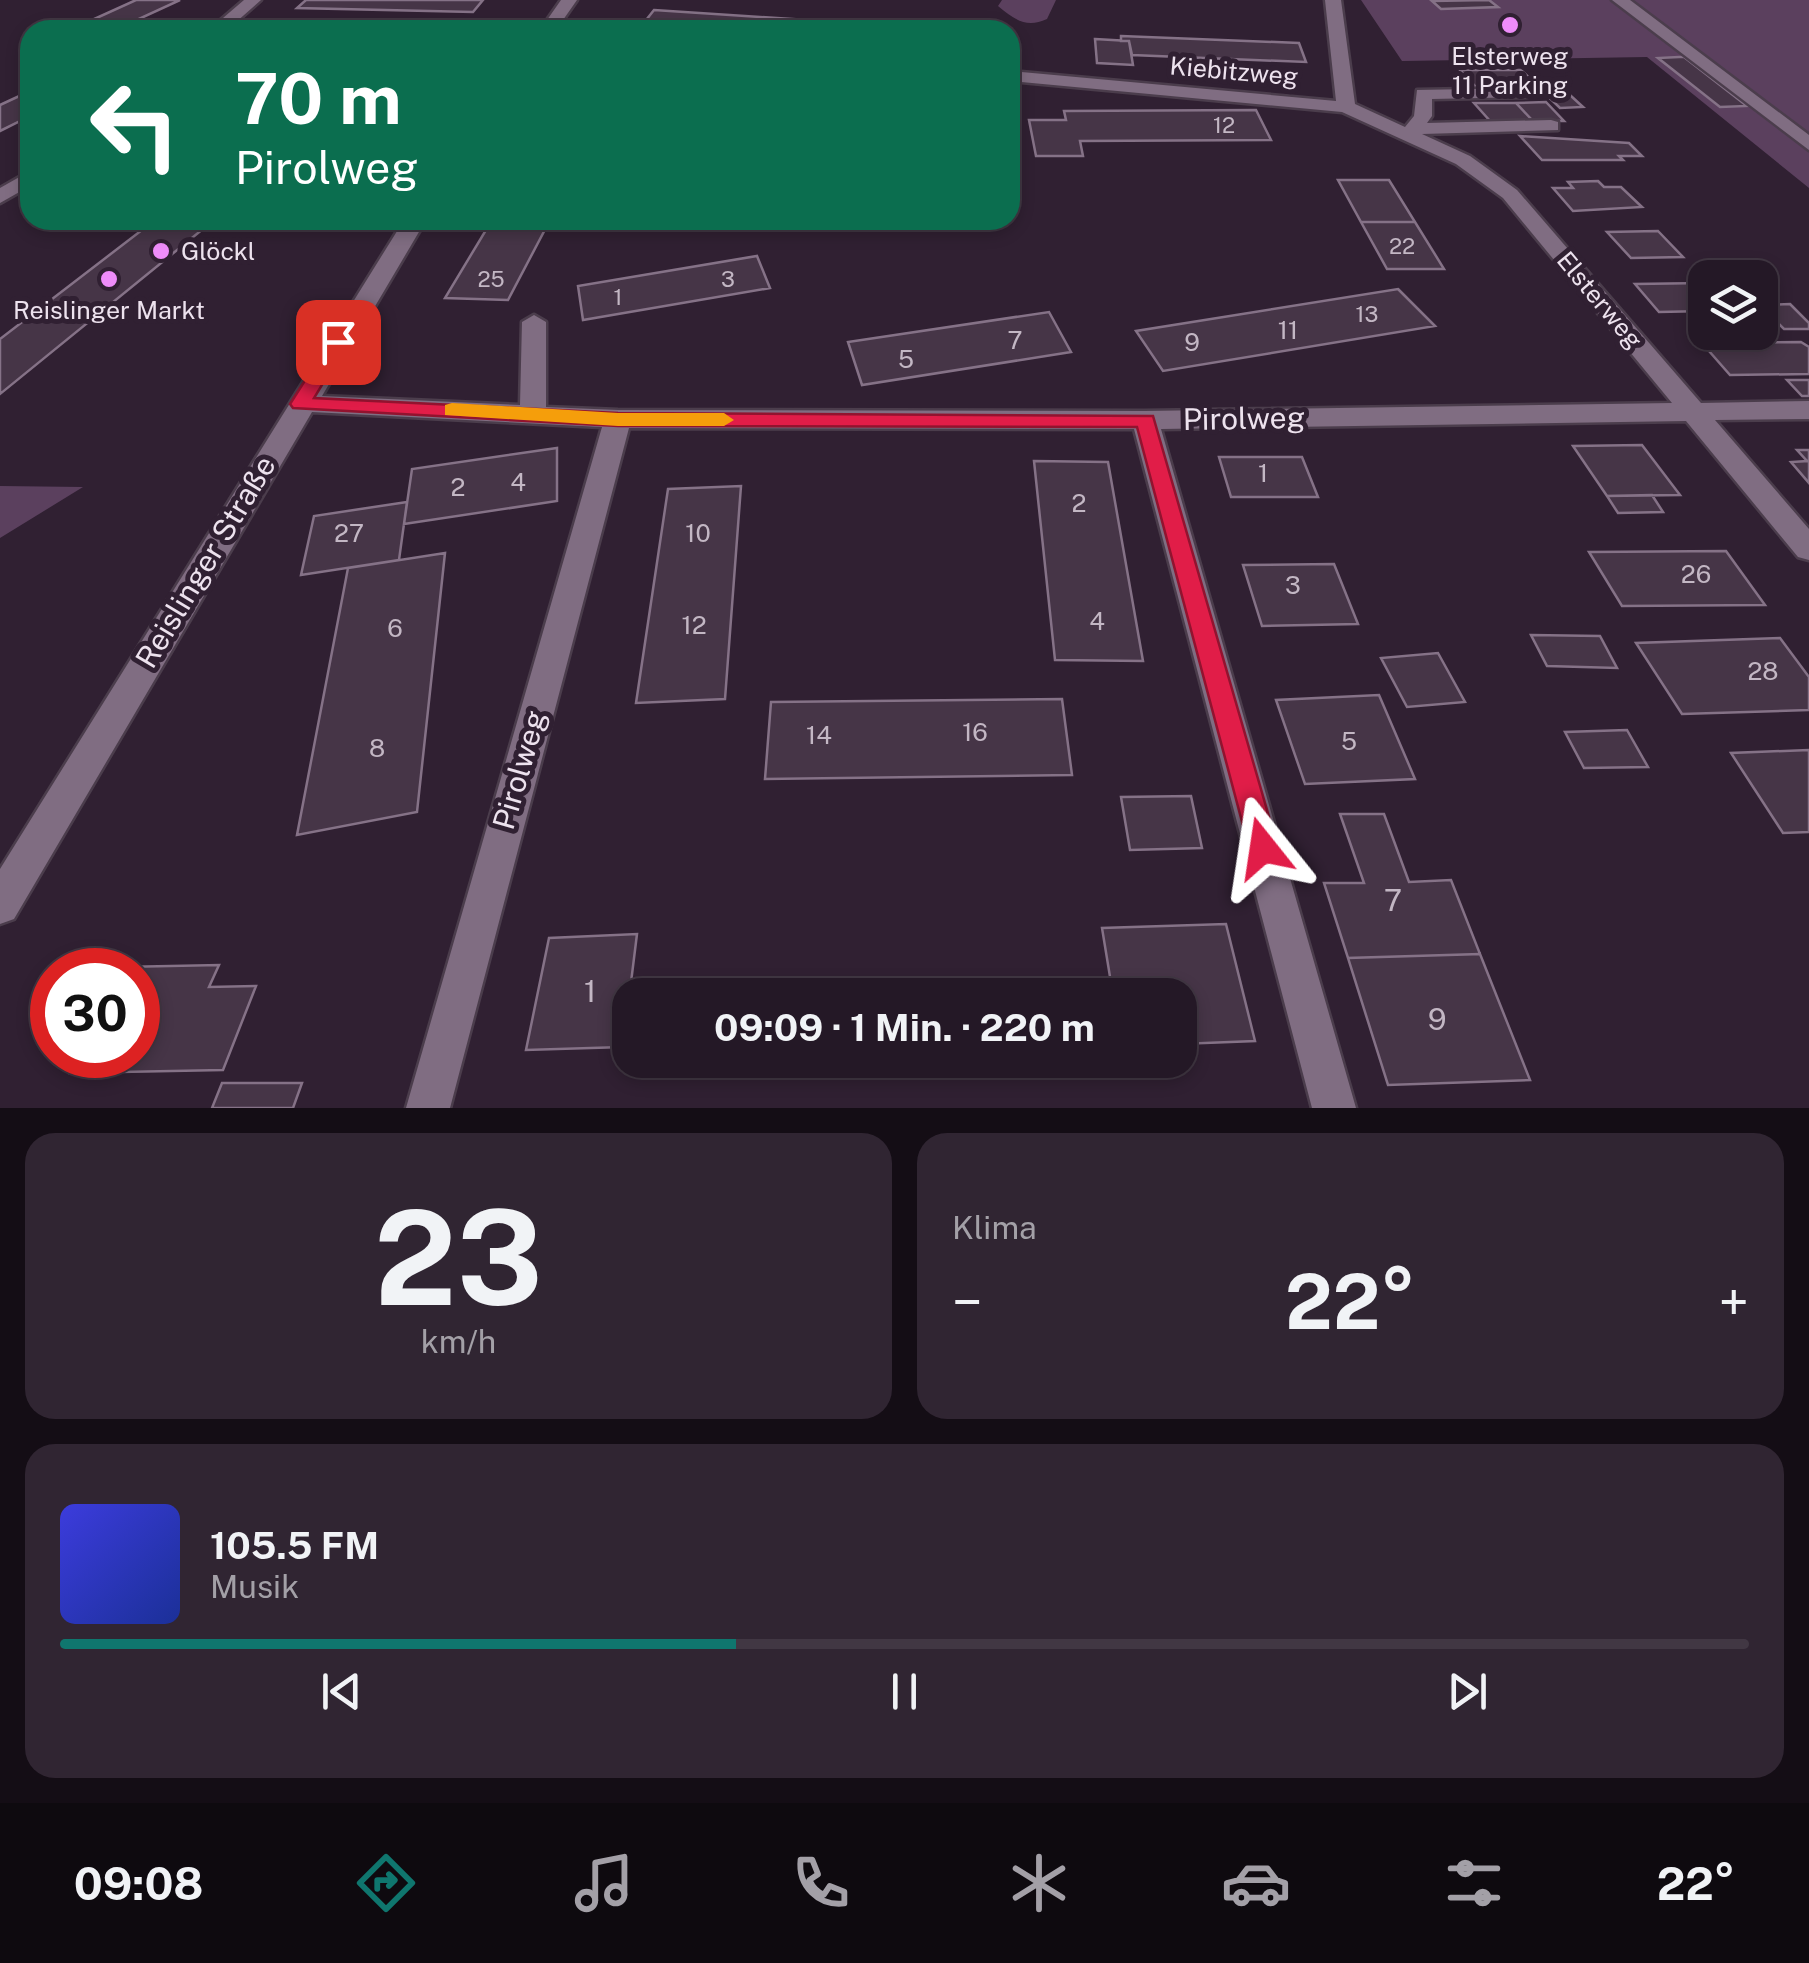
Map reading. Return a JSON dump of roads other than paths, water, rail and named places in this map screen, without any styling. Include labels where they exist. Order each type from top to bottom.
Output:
[{"type":"street","points":[[230,20],[253,0]]},
{"type":"street","name":"Kiebitzweg","points":[[1020,77],[1346,107],[1333,0]]},
{"type":"street","points":[[1620,0],[1809,144]]},
{"type":"street","points":[[1412,132],[1424,116],[1423,94],[1526,92]]},
{"type":"street","name":"Elsterweg","points":[[1346,107],[1412,132],[1464,160],[1510,194],[1809,550]]},
{"type":"street","points":[[1412,132],[1551,126]]},
{"type":"street","name":"Reislinger Straße","points":[[0,905],[408,230]]},
{"type":"street","points":[[532,414],[534,322]]},
{"type":"street","name":"Pirolweg","points":[[300,404],[618,419],[1146,420],[1809,410]]},
{"type":"street","name":"Pirolweg","points":[[428,1108],[618,419]]},
{"type":"street","points":[[1146,420],[1334,1108]]},
{"type":"place","name":"Elsterweg 11 Parking","points":[[1510,25]]},
{"type":"place","name":"Glöckl","points":[[161,251]]},
{"type":"place","name":"Reislinger Markt","points":[[109,279]]}]
